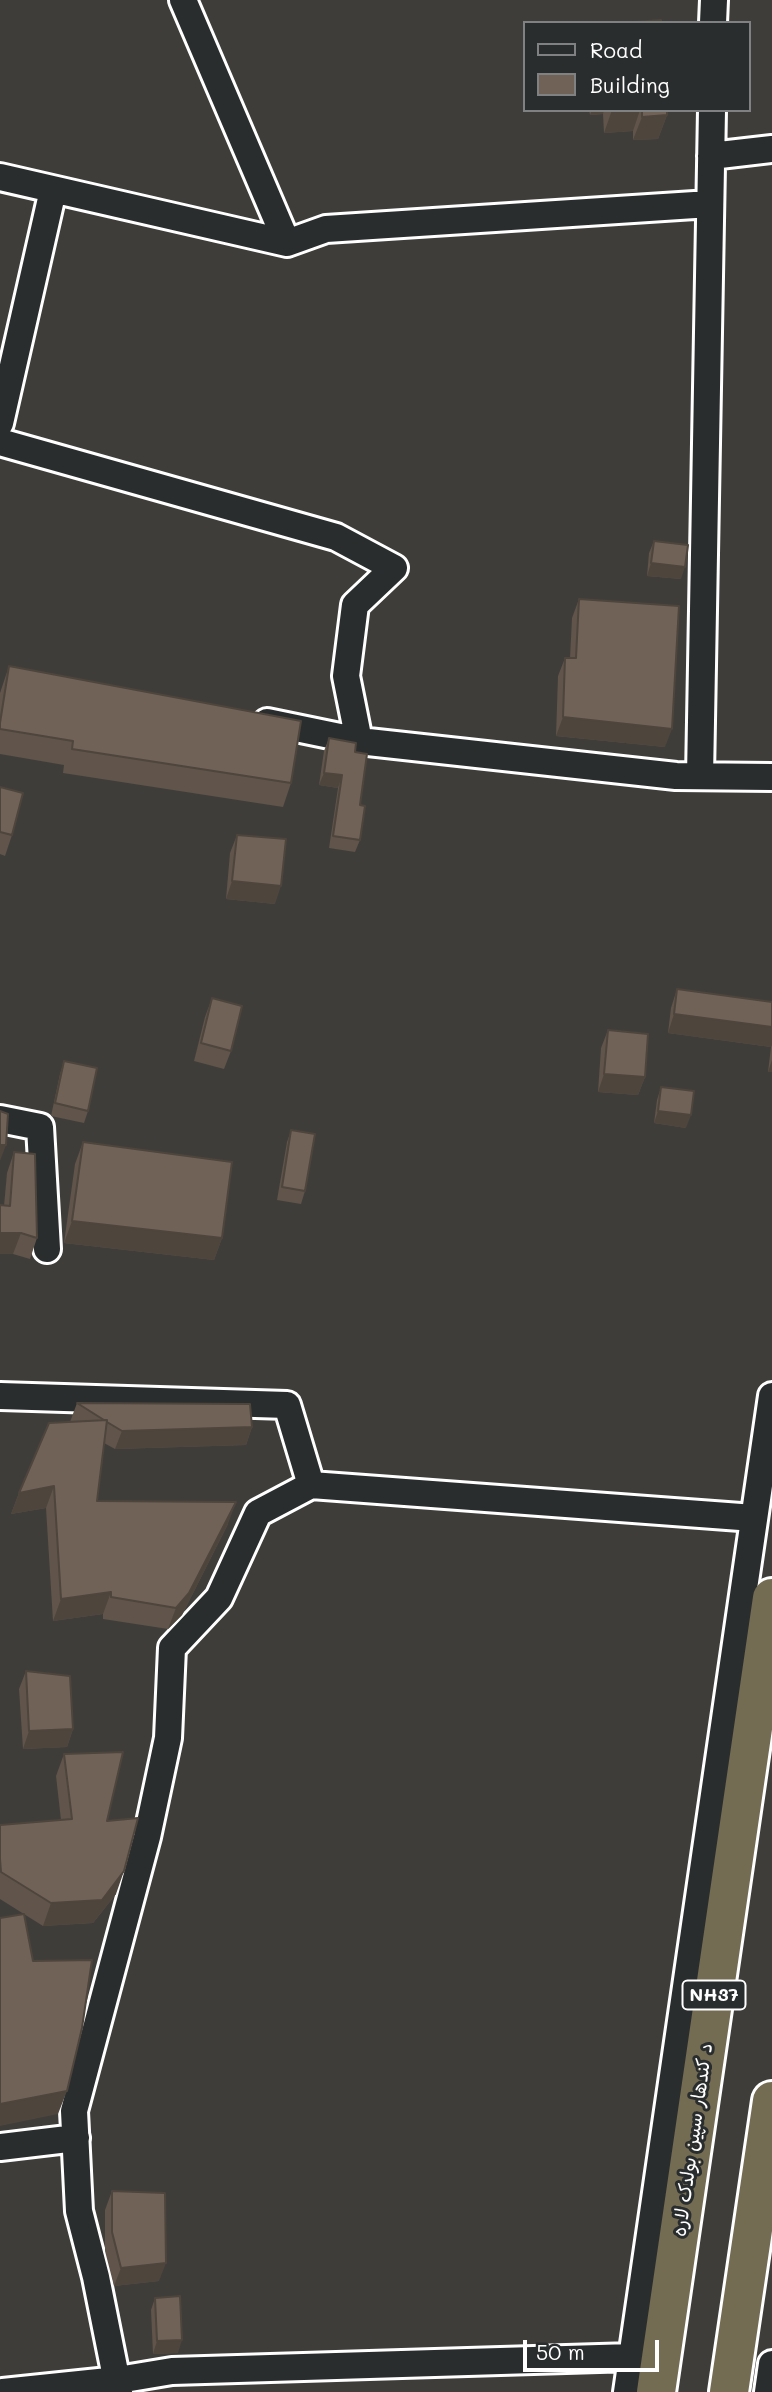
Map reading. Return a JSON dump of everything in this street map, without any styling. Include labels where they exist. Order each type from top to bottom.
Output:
[{"type":"highway","name":"د کندهار سپین بولدک لاره","points":[[656,2392],[772,1598]]},
{"type":"highway","points":[[729,2392],[772,2101]]},
{"type":"street","points":[[183,0],[287,243]]},
{"type":"street","points":[[713,21],[714,0]]},
{"type":"street","points":[[699,776],[712,112]]},
{"type":"street","points":[[711,156],[772,149]]},
{"type":"street","points":[[0,177],[287,243],[326,229],[710,204]]},
{"type":"street","points":[[0,424],[52,190]]},
{"type":"street","points":[[0,442],[336,537],[394,568],[355,605],[346,676],[359,741]]},
{"type":"street","points":[[240,717],[359,741],[699,776],[772,777]]},
{"type":"street","points":[[0,1119],[40,1127],[47,1249]]},
{"type":"street","points":[[0,1396],[287,1405],[312,1485]]},
{"type":"street","points":[[627,2392],[772,1396]]},
{"type":"street","points":[[119,2386],[79,2211],[74,2111],[147,1836],[168,1738],[172,1648],[219,1598],[258,1513],[312,1485],[754,1518]]},
{"type":"street","points":[[0,2147],[76,2138]]},
{"type":"street","points":[[3,2392],[119,2386],[172,2371],[632,2357]]},
{"type":"street","points":[[768,2392],[772,2364]]},
{"type":"building","points":[[642,112],[667,112],[667,115],[642,117]]},
{"type":"building","points":[[654,541],[688,545],[685,567],[651,563]]},
{"type":"building","points":[[579,599],[679,606],[672,729],[563,717],[565,658],[576,658]]},
{"type":"building","points":[[9,666],[301,721],[291,783],[72,749],[73,741],[0,729]]},
{"type":"building","points":[[329,738],[356,743],[355,752],[367,754],[360,805],[365,806],[360,840],[333,836],[342,775],[324,773]]},
{"type":"building","points":[[0,787],[23,793],[12,835],[0,832]]},
{"type":"building","points":[[237,835],[286,839],[281,886],[232,881]]},
{"type":"building","points":[[677,989],[772,1002],[772,1027],[674,1014]]},
{"type":"building","points":[[212,998],[242,1006],[231,1051],[201,1043]]},
{"type":"building","points":[[608,1030],[648,1034],[645,1077],[604,1074]]},
{"type":"building","points":[[64,1061],[97,1068],[88,1111],[55,1103]]},
{"type":"building","points":[[661,1087],[694,1091],[691,1115],[658,1111]]},
{"type":"building","points":[[0,1111],[8,1114],[6,1145],[0,1145]]},
{"type":"building","points":[[291,1130],[315,1134],[305,1191],[282,1187]]},
{"type":"building","points":[[83,1142],[232,1162],[222,1238],[72,1221]]},
{"type":"building","points":[[14,1152],[35,1154],[37,1238],[21,1233],[0,1233],[0,1205],[10,1206]]},
{"type":"building","points":[[77,1403],[250,1404],[252,1427],[122,1431]]},
{"type":"building","points":[[107,1420],[97,1501],[236,1502],[189,1593],[176,1608],[111,1597],[111,1592],[61,1599],[54,1486],[19,1493],[49,1423]]},
{"type":"building","points":[[26,1671],[70,1676],[73,1729],[29,1731]]},
{"type":"building","points":[[123,1752],[107,1821],[138,1818],[124,1871],[102,1900],[51,1903],[1,1872],[0,1825],[72,1819],[64,1754]]},
{"type":"building","points":[[24,1914],[33,1961],[92,1960],[82,2028],[67,2091],[0,2104],[0,1918]]},
{"type":"building","points":[[112,2191],[165,2193],[166,2263],[121,2268],[112,2232]]},
{"type":"building","points":[[180,2296],[182,2340],[157,2341],[155,2298]]}]
